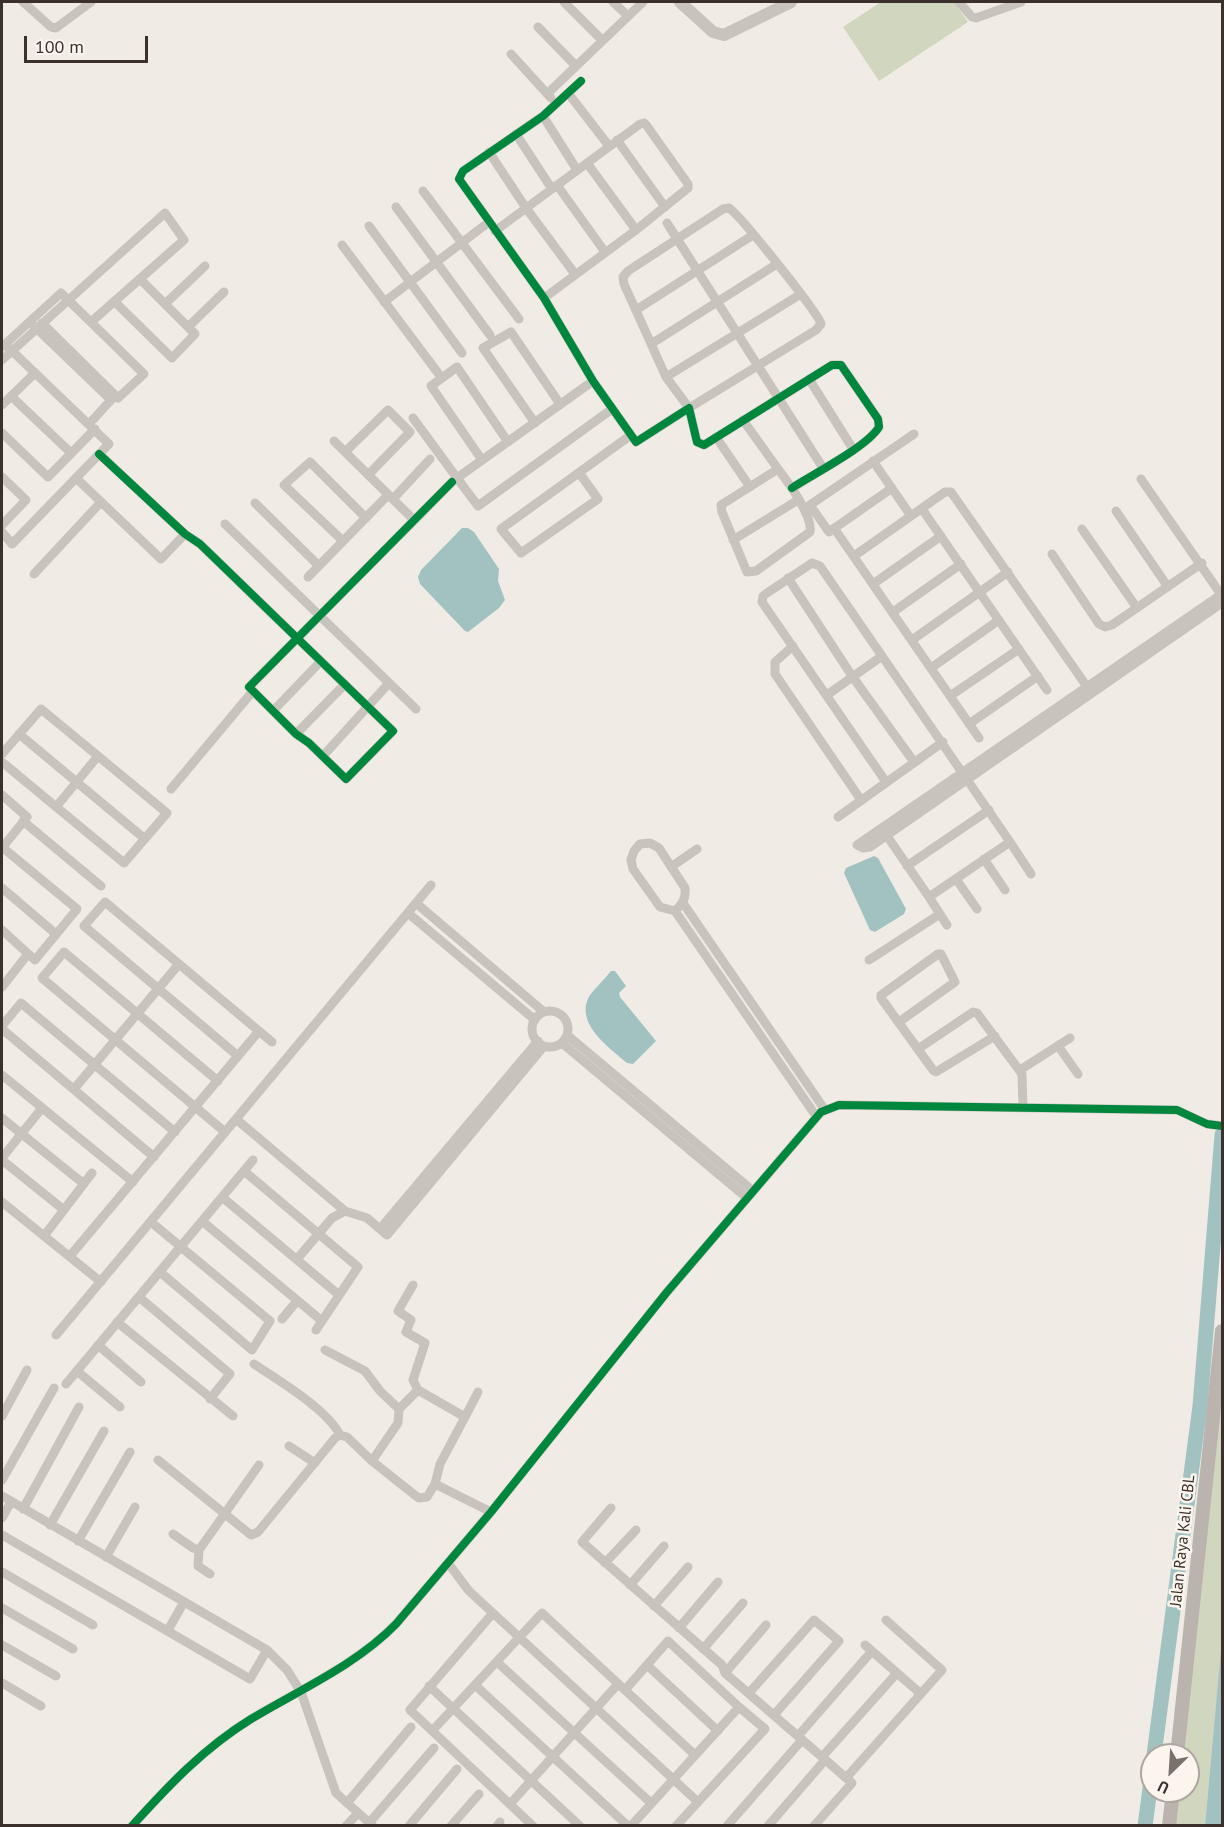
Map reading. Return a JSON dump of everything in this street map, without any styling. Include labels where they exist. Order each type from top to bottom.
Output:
[{"type":"main road","name":"Jalan Raya Kali CBL","points":[[1177,1743],[1222,1331]]},
{"type":"main road","points":[[1169,1826],[1172,1803]]},
{"type":"street","points":[[23,2],[51,27],[57,28],[92,2]]},
{"type":"street","points":[[564,2],[602,40]]},
{"type":"street","points":[[613,2],[628,16]]},
{"type":"street","points":[[547,94],[643,2]]},
{"type":"street","points":[[680,2],[713,32],[724,35],[791,2]]},
{"type":"street","points":[[959,2],[972,17],[976,18],[1021,2]]},
{"type":"street","points":[[538,27],[576,66]]},
{"type":"street","points":[[511,54],[557,103]]},
{"type":"street","points":[[581,81],[543,116],[489,152],[459,176],[495,231],[544,298],[593,381],[636,442],[689,408],[816,330],[821,324],[819,316],[735,212],[726,208],[624,274],[624,284],[666,377],[689,408],[699,444],[704,445],[832,365],[841,365],[878,418],[877,430],[853,449],[792,488]]},
{"type":"street","points":[[568,93],[613,143],[665,207]]},
{"type":"street","points":[[543,116],[577,170]]},
{"type":"street","points":[[495,231],[642,123],[654,136],[689,186],[684,193],[544,298]]},
{"type":"street","points":[[516,134],[605,252]]},
{"type":"street","points":[[489,152],[526,208],[575,274]]},
{"type":"street","points":[[587,163],[636,230]]},
{"type":"street","points":[[423,191],[519,319]]},
{"type":"street","points":[[396,207],[490,335]]},
{"type":"street","points":[[68,299],[165,213],[184,240],[92,322]]},
{"type":"street","points":[[384,302],[489,222]]},
{"type":"street","points":[[667,223],[823,468]]},
{"type":"street","points":[[369,226],[462,353]]},
{"type":"street","points":[[636,310],[753,235]]},
{"type":"street","points":[[342,245],[438,373]]},
{"type":"street","points":[[651,344],[777,264]]},
{"type":"street","points":[[165,304],[205,266]]},
{"type":"street","points":[[115,302],[172,358],[195,334],[140,279]]},
{"type":"street","points":[[188,327],[224,292]]},
{"type":"street","points":[[2,360],[6,347],[36,324],[61,293],[144,374],[118,398],[36,324]]},
{"type":"street","points":[[666,377],[801,294]]},
{"type":"street","points":[[2,433],[48,477],[71,453],[111,400],[36,324]]},
{"type":"street","points":[[535,423],[483,348],[511,332],[560,404]]},
{"type":"street","points":[[2,532],[12,544],[110,444],[6,347]]},
{"type":"street","points":[[482,460],[430,387],[457,367],[508,442]]},
{"type":"street","points":[[2,405],[35,373]]},
{"type":"street","points":[[809,379],[853,449]]},
{"type":"street","points":[[99,454],[185,534],[200,544],[297,638],[368,706],[393,731],[346,779],[249,687],[297,638],[454,480],[593,381]]},
{"type":"street","points":[[11,396],[71,453]]},
{"type":"street","points":[[413,418],[454,480],[478,506],[612,409]]},
{"type":"street","points":[[345,452],[388,410],[410,432],[368,475]]},
{"type":"street","points":[[743,420],[792,488],[810,523],[810,532],[756,571],[749,573],[744,570],[721,505],[778,469]]},
{"type":"street","points":[[892,488],[829,532],[810,505],[914,434]]},
{"type":"street","points":[[580,474],[598,499],[521,553],[501,529],[631,435]]},
{"type":"street","points":[[717,437],[750,487]]},
{"type":"street","points":[[334,441],[414,520]]},
{"type":"street","points":[[308,578],[366,518],[430,459]]},
{"type":"street","points":[[873,461],[911,516]]},
{"type":"street","points":[[343,541],[284,485],[310,462],[366,518]]},
{"type":"street","points":[[2,477],[26,500],[2,525]]},
{"type":"street","points":[[76,478],[162,559],[185,534]]},
{"type":"street","points":[[966,776],[870,847],[863,848],[857,845],[966,776],[1222,597],[1202,563],[1141,478]]},
{"type":"street","points":[[854,556],[945,492],[953,493],[1090,690]]},
{"type":"street","points":[[733,540],[798,500]]},
{"type":"street","points":[[34,574],[101,502]]},
{"type":"street","points":[[255,503],[319,566]]},
{"type":"street","points":[[922,509],[1047,690]]},
{"type":"street","points":[[1116,511],[1168,587]]},
{"type":"street","points":[[225,524],[417,709]]},
{"type":"street","points":[[834,528],[979,738]]},
{"type":"street","points":[[1082,529],[1137,608]]},
{"type":"street","points":[[873,584],[941,536]]},
{"type":"street","points":[[1052,554],[1102,626],[1112,625],[1202,563]]},
{"type":"street","points":[[886,782],[762,602],[763,596],[808,565],[818,564],[943,742],[1031,874]]},
{"type":"street","points":[[893,612],[960,564]]},
{"type":"street","points":[[912,640],[1008,572]]},
{"type":"street","points":[[788,578],[852,676],[914,762]]},
{"type":"street","points":[[931,668],[999,620]]},
{"type":"street","points":[[793,646],[776,660],[775,674],[861,800]]},
{"type":"street","points":[[950,696],[1019,649]]},
{"type":"street","points":[[827,695],[882,656]]},
{"type":"street","points":[[273,711],[321,661]]},
{"type":"street","points":[[969,724],[1038,676]]},
{"type":"street","points":[[323,756],[389,683]]},
{"type":"street","points":[[296,734],[345,684]]},
{"type":"street","points":[[171,789],[254,691]]},
{"type":"street","points":[[2,754],[41,709],[167,813],[124,863],[2,762]]},
{"type":"street","points":[[19,734],[145,839]]},
{"type":"street","points":[[838,817],[943,742]]},
{"type":"street","points":[[56,807],[98,756]]},
{"type":"street","points":[[2,795],[27,817],[3,844],[77,909],[35,960],[2,930]]},
{"type":"street","points":[[907,866],[989,810]]},
{"type":"street","points":[[23,821],[101,886]]},
{"type":"street","points":[[887,836],[947,925]]},
{"type":"street","points":[[929,897],[1010,842]]},
{"type":"street","points":[[675,911],[683,903],[686,895],[685,888],[659,848],[650,843],[640,844],[631,860],[633,868],[660,906],[675,911],[816,1116]]},
{"type":"street","points":[[671,867],[697,849]]},
{"type":"street","points":[[984,860],[1005,890]]},
{"type":"street","points":[[956,879],[977,909]]},
{"type":"street","points":[[56,1335],[431,885]]},
{"type":"street","points":[[2,888],[56,934]]},
{"type":"street","points":[[238,1056],[84,926],[105,902],[272,1042]]},
{"type":"street","points":[[416,903],[544,1012]]},
{"type":"street","points":[[683,903],[825,1110]]},
{"type":"street","points":[[408,913],[535,1020]]},
{"type":"street","points":[[869,960],[940,914]]},
{"type":"street","points":[[2,937],[17,950],[28,954]]},
{"type":"street","points":[[218,1081],[64,952],[42,978],[225,1132]]},
{"type":"street","points":[[3,983],[28,954]]},
{"type":"street","points":[[898,1022],[956,982],[941,954],[881,995],[898,1022],[933,1070],[939,1072],[995,1036]]},
{"type":"street","points":[[74,1089],[179,964]]},
{"type":"street","points":[[741,1007],[750,1001]]},
{"type":"street","points":[[154,1157],[2,1028],[21,1003],[175,1132]]},
{"type":"street","points":[[554,1011],[561,1014],[566,1020],[565,1039],[556,1046],[541,1043],[533,1035],[532,1027],[535,1020],[544,1012],[554,1011]]},
{"type":"street","points":[[918,1049],[973,1012],[977,1013],[1022,1074],[1023,1107]]},
{"type":"street","points":[[70,1256],[259,1031]]},
{"type":"street","points":[[1020,1070],[1070,1038]]},
{"type":"street","points":[[565,1039],[750,1194]]},
{"type":"street","points":[[237,1119],[345,1211],[367,1218],[387,1235],[541,1043]]},
{"type":"street","points":[[1058,1046],[1078,1074]]},
{"type":"street","points":[[2,1075],[133,1182]]},
{"type":"street","points":[[132,1826],[205,1751],[251,1719],[320,1681],[385,1636],[448,1563],[484,1509],[816,1116],[825,1110],[839,1105],[1177,1110],[1207,1124],[1222,1126]]},
{"type":"street","points":[[42,1108],[2,1159],[64,1210]]},
{"type":"street","points":[[2,1118],[84,1184]]},
{"type":"street","points":[[66,1384],[253,1160]]},
{"type":"street","points":[[244,1171],[358,1267],[316,1330]]},
{"type":"street","points":[[44,1236],[92,1173]]},
{"type":"street","points":[[222,1197],[339,1295]]},
{"type":"street","points":[[2,1202],[101,1282]]},
{"type":"street","points":[[297,1259],[332,1218],[345,1211]]},
{"type":"street","points":[[202,1221],[322,1321]]},
{"type":"street","points":[[151,1222],[270,1321],[252,1350],[160,1272]]},
{"type":"street","points":[[413,1285],[398,1311],[411,1320],[406,1332],[425,1343],[413,1383],[418,1390],[465,1417]]},
{"type":"street","points":[[139,1297],[230,1374],[210,1399]]},
{"type":"street","points":[[282,1318],[297,1300]]},
{"type":"street","points":[[117,1322],[233,1416]]},
{"type":"street","points":[[98,1345],[141,1382]]},
{"type":"street","points":[[325,1350],[365,1371],[399,1409]]},
{"type":"street","points":[[254,1364],[321,1412],[340,1435],[347,1437],[372,1461],[419,1498],[430,1494],[440,1464],[478,1392]]},
{"type":"street","points":[[2,1416],[27,1370]]},
{"type":"street","points":[[77,1371],[120,1407]]},
{"type":"street","points":[[2,1480],[54,1388]]},
{"type":"street","points":[[372,1461],[398,1423],[399,1409],[418,1390]]},
{"type":"street","points":[[23,1509],[79,1407]]},
{"type":"street","points":[[50,1525],[104,1431]]},
{"type":"street","points":[[158,1460],[249,1534],[256,1534],[335,1438],[340,1435]]},
{"type":"street","points":[[289,1446],[315,1463]]},
{"type":"street","points":[[78,1541],[130,1452]]},
{"type":"street","points":[[210,1574],[197,1564],[199,1550],[259,1465]]},
{"type":"street","points":[[435,1484],[484,1509]]},
{"type":"street","points":[[2,1497],[267,1650],[287,1670],[301,1692],[336,1793],[371,1824],[434,1748]]},
{"type":"street","points":[[2,1518],[11,1502]]},
{"type":"street","points":[[106,1557],[135,1507]]},
{"type":"street","points":[[611,1508],[582,1542],[722,1665],[725,1673],[852,1783],[814,1826]]},
{"type":"street","points":[[605,1563],[636,1530]]},
{"type":"street","points":[[173,1534],[192,1548],[199,1550]]},
{"type":"street","points":[[2,1535],[250,1679],[267,1650]]},
{"type":"street","points":[[630,1585],[664,1546]]},
{"type":"street","points":[[448,1563],[469,1591],[698,1802]]},
{"type":"street","points":[[654,1606],[688,1567]]},
{"type":"street","points":[[2,1572],[93,1625]]},
{"type":"street","points":[[679,1628],[718,1582]]},
{"type":"street","points":[[168,1630],[184,1602]]},
{"type":"street","points":[[703,1648],[743,1603]]},
{"type":"street","points":[[2,1608],[73,1649]]},
{"type":"street","points":[[493,1613],[410,1710],[533,1826]]},
{"type":"street","points":[[432,1731],[542,1613],[695,1755]]},
{"type":"street","points":[[749,1693],[814,1620],[838,1641],[774,1715]]},
{"type":"street","points":[[846,1778],[942,1670],[886,1620]]},
{"type":"street","points":[[725,1673],[766,1625]]},
{"type":"street","points":[[510,1804],[596,1708],[647,1665],[668,1641],[765,1729],[676,1826]]},
{"type":"street","points":[[2,1645],[56,1676]]},
{"type":"street","points":[[727,1826],[800,1738],[868,1648],[921,1694]]},
{"type":"street","points":[[497,1662],[651,1803]]},
{"type":"street","points":[[647,1665],[718,1731]]},
{"type":"street","points":[[768,1826],[897,1673]]},
{"type":"street","points":[[2,1683],[41,1706]]},
{"type":"street","points":[[475,1685],[629,1826],[739,1707]]},
{"type":"street","points":[[429,1686],[580,1826]]},
{"type":"street","points":[[347,1803],[411,1727]]},
{"type":"street","points":[[410,1826],[458,1769]]},
{"type":"street","points":[[451,1826],[479,1794]]},
{"type":"street","points":[[346,1826],[358,1813]]},
{"type":"green space","points":[[881,2],[954,2],[968,22],[879,81],[843,27]]},
{"type":"green space","points":[[1222,1332],[1222,1640],[1205,1825],[1169,1826],[1172,1803],[1200,1803],[1200,1743],[1177,1743]]},
{"type":"water","points":[[462,528],[468,528],[474,532],[499,569],[498,581],[505,600],[499,608],[468,632],[420,584],[418,577],[421,570]]},
{"type":"water","points":[[874,856],[878,858],[906,909],[904,914],[875,932],[870,930],[844,873],[846,868]]},
{"type":"water","points":[[611,971],[615,971],[626,986],[619,993],[620,997],[656,1041],[633,1064],[627,1063],[603,1042],[590,1025],[586,1015],[586,1005],[590,995]]},
{"type":"water","points":[[1222,1638],[1222,1825],[1205,1825]]},
{"type":"waterway","points":[[1156,1743],[1200,1406],[1222,1135]]},
{"type":"waterway","points":[[1145,1826],[1148,1803]]},
{"type":"cycle path","points":[[581,81],[543,116],[463,171],[459,179],[544,298],[593,381],[636,442],[689,408],[697,442],[704,445],[832,365],[841,365],[878,419],[879,427],[873,435],[852,451],[792,488]]},
{"type":"cycle path","points":[[99,454],[185,534],[200,544],[296,638],[321,661],[345,684],[393,731],[346,779],[249,687],[452,482]]},
{"type":"cycle path","points":[[132,1826],[174,1782],[218,1742],[251,1719],[346,1664],[364,1652],[396,1624],[491,1512],[667,1292],[821,1112],[839,1105],[1177,1110],[1207,1124],[1222,1126]]}]
